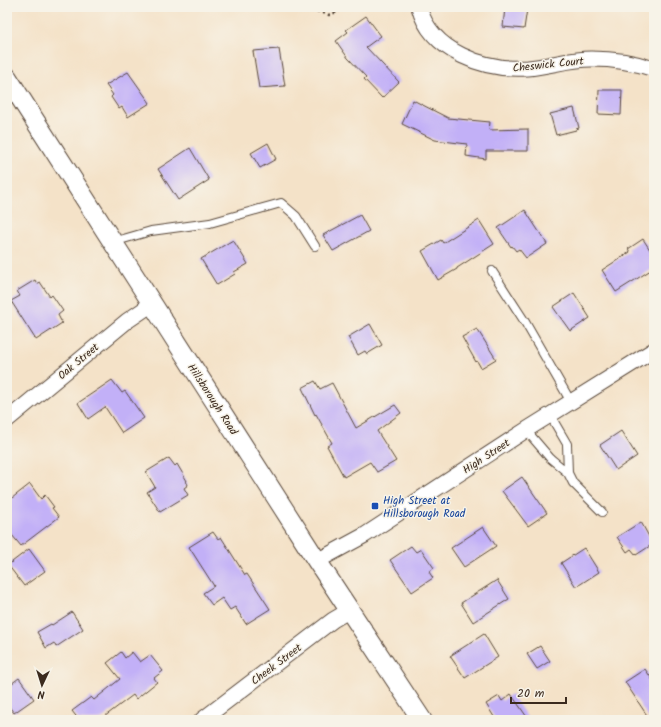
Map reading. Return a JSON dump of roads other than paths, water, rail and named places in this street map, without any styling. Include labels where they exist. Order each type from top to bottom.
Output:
[{"type":"street","name":"Cheswick Court","points":[[419,7],[421,15],[433,33],[447,47],[462,56],[484,64],[505,68],[528,68],[591,59],[622,61],[654,70]]},
{"type":"street","name":"Hillsborough Road","points":[[7,77],[317,561],[422,720]]},
{"type":"street","name":"Oak Street","points":[[7,420],[127,320],[152,304]]},
{"type":"street","name":"High Street","points":[[317,561],[365,535],[526,430],[654,350]]},
{"type":"street","name":"Cheek Street","points":[[202,720],[333,620],[350,610]]},
{"type":"lane","points":[[112,242],[151,231],[210,223],[281,203],[296,216],[315,246]]},
{"type":"lane","points":[[492,271],[525,322],[571,402]]},
{"type":"lane","points":[[550,415],[567,444],[568,473]]},
{"type":"lane","points":[[526,430],[550,458],[568,473],[573,483],[602,512]]},
{"type":"place","name":"High Street at Hillsborough Road","points":[[375,506]]}]
